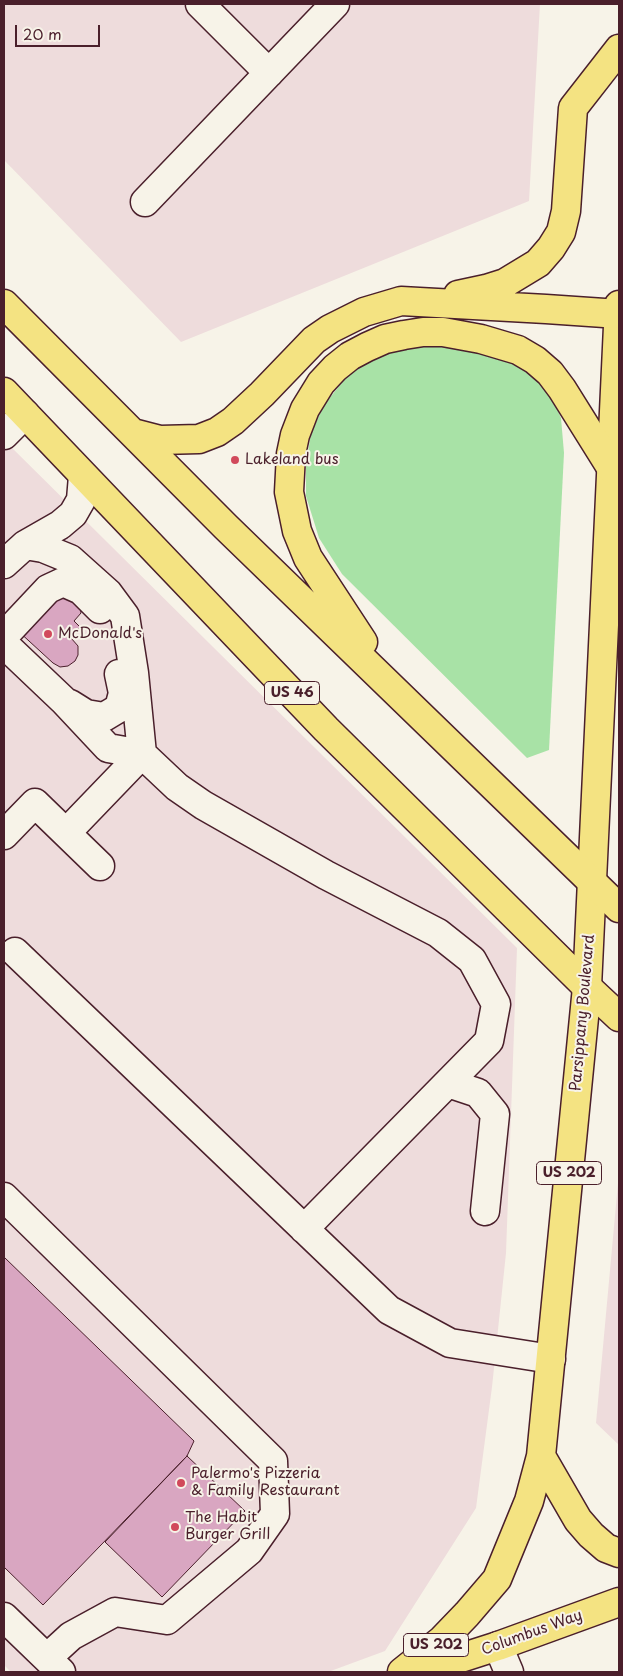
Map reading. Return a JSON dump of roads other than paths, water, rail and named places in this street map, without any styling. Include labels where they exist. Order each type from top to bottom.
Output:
[{"type":"main road","points":[[414,302],[467,294],[504,283],[538,263],[552,248],[561,232],[566,211],[573,108],[619,48]]},
{"type":"main road","points":[[133,433],[160,440],[199,439],[217,432],[233,421],[262,394],[314,340],[330,329],[364,312],[401,301],[619,314]]},
{"type":"main road","points":[[4,304],[226,526],[619,908]]},
{"type":"main road","name":"Parsippany Boulevard","points":[[402,1672],[442,1640],[497,1579],[530,1501],[541,1456],[587,987],[619,306]]},
{"type":"main road","points":[[406,699],[348,620],[308,558],[297,531],[289,492],[291,454],[295,435],[305,409],[321,383],[350,356],[366,346],[385,339],[423,332],[443,332],[481,339],[518,350],[536,360],[562,389],[612,469]]},
{"type":"main road","name":"US 46","points":[[4,392],[326,729],[619,1017]]},
{"type":"main road","points":[[541,1456],[578,1520],[606,1548],[619,1553]]},
{"type":"main road","name":"Columbus Way","points":[[417,1672],[498,1646],[619,1602]]},
{"type":"lane","points":[[200,4],[269,72]]},
{"type":"lane","points":[[145,202],[335,4]]},
{"type":"lane","points":[[4,435],[24,414]]},
{"type":"lane","points":[[4,564],[25,545],[60,525],[74,514],[81,500],[83,476]]},
{"type":"lane","points":[[25,545],[43,548],[70,558],[108,593],[125,616],[137,695],[142,754],[66,833]]},
{"type":"lane","points":[[4,636],[48,589],[63,582],[81,590],[99,608],[109,627],[118,666],[123,693],[119,708],[104,717],[86,714],[62,700]]},
{"type":"lane","points":[[4,644],[108,748],[142,754],[177,787],[203,805],[326,875],[438,933],[472,960],[496,1004],[489,1041],[304,1229]]},
{"type":"lane","points":[[118,666],[137,695]]},
{"type":"lane","points":[[4,835],[35,803],[100,866]]},
{"type":"lane","points":[[16,952],[389,1310],[450,1343],[551,1359]]},
{"type":"lane","points":[[448,1083],[478,1093],[495,1114],[485,1211]]},
{"type":"lane","points":[[4,1197],[273,1461],[275,1514],[249,1551],[167,1620],[116,1612],[72,1636],[54,1665],[4,1617]]},
{"type":"lane","points":[[498,1646],[509,1672]]},
{"type":"place","name":"Lakeland bus","points":[[235,460]]},
{"type":"place","name":"McDonald's","points":[[48,634]]},
{"type":"place","name":"Palermo's Pizzeria & Family Restaurant","points":[[181,1483]]},
{"type":"place","name":"The Habit Burger Grill","points":[[175,1527]]}]
